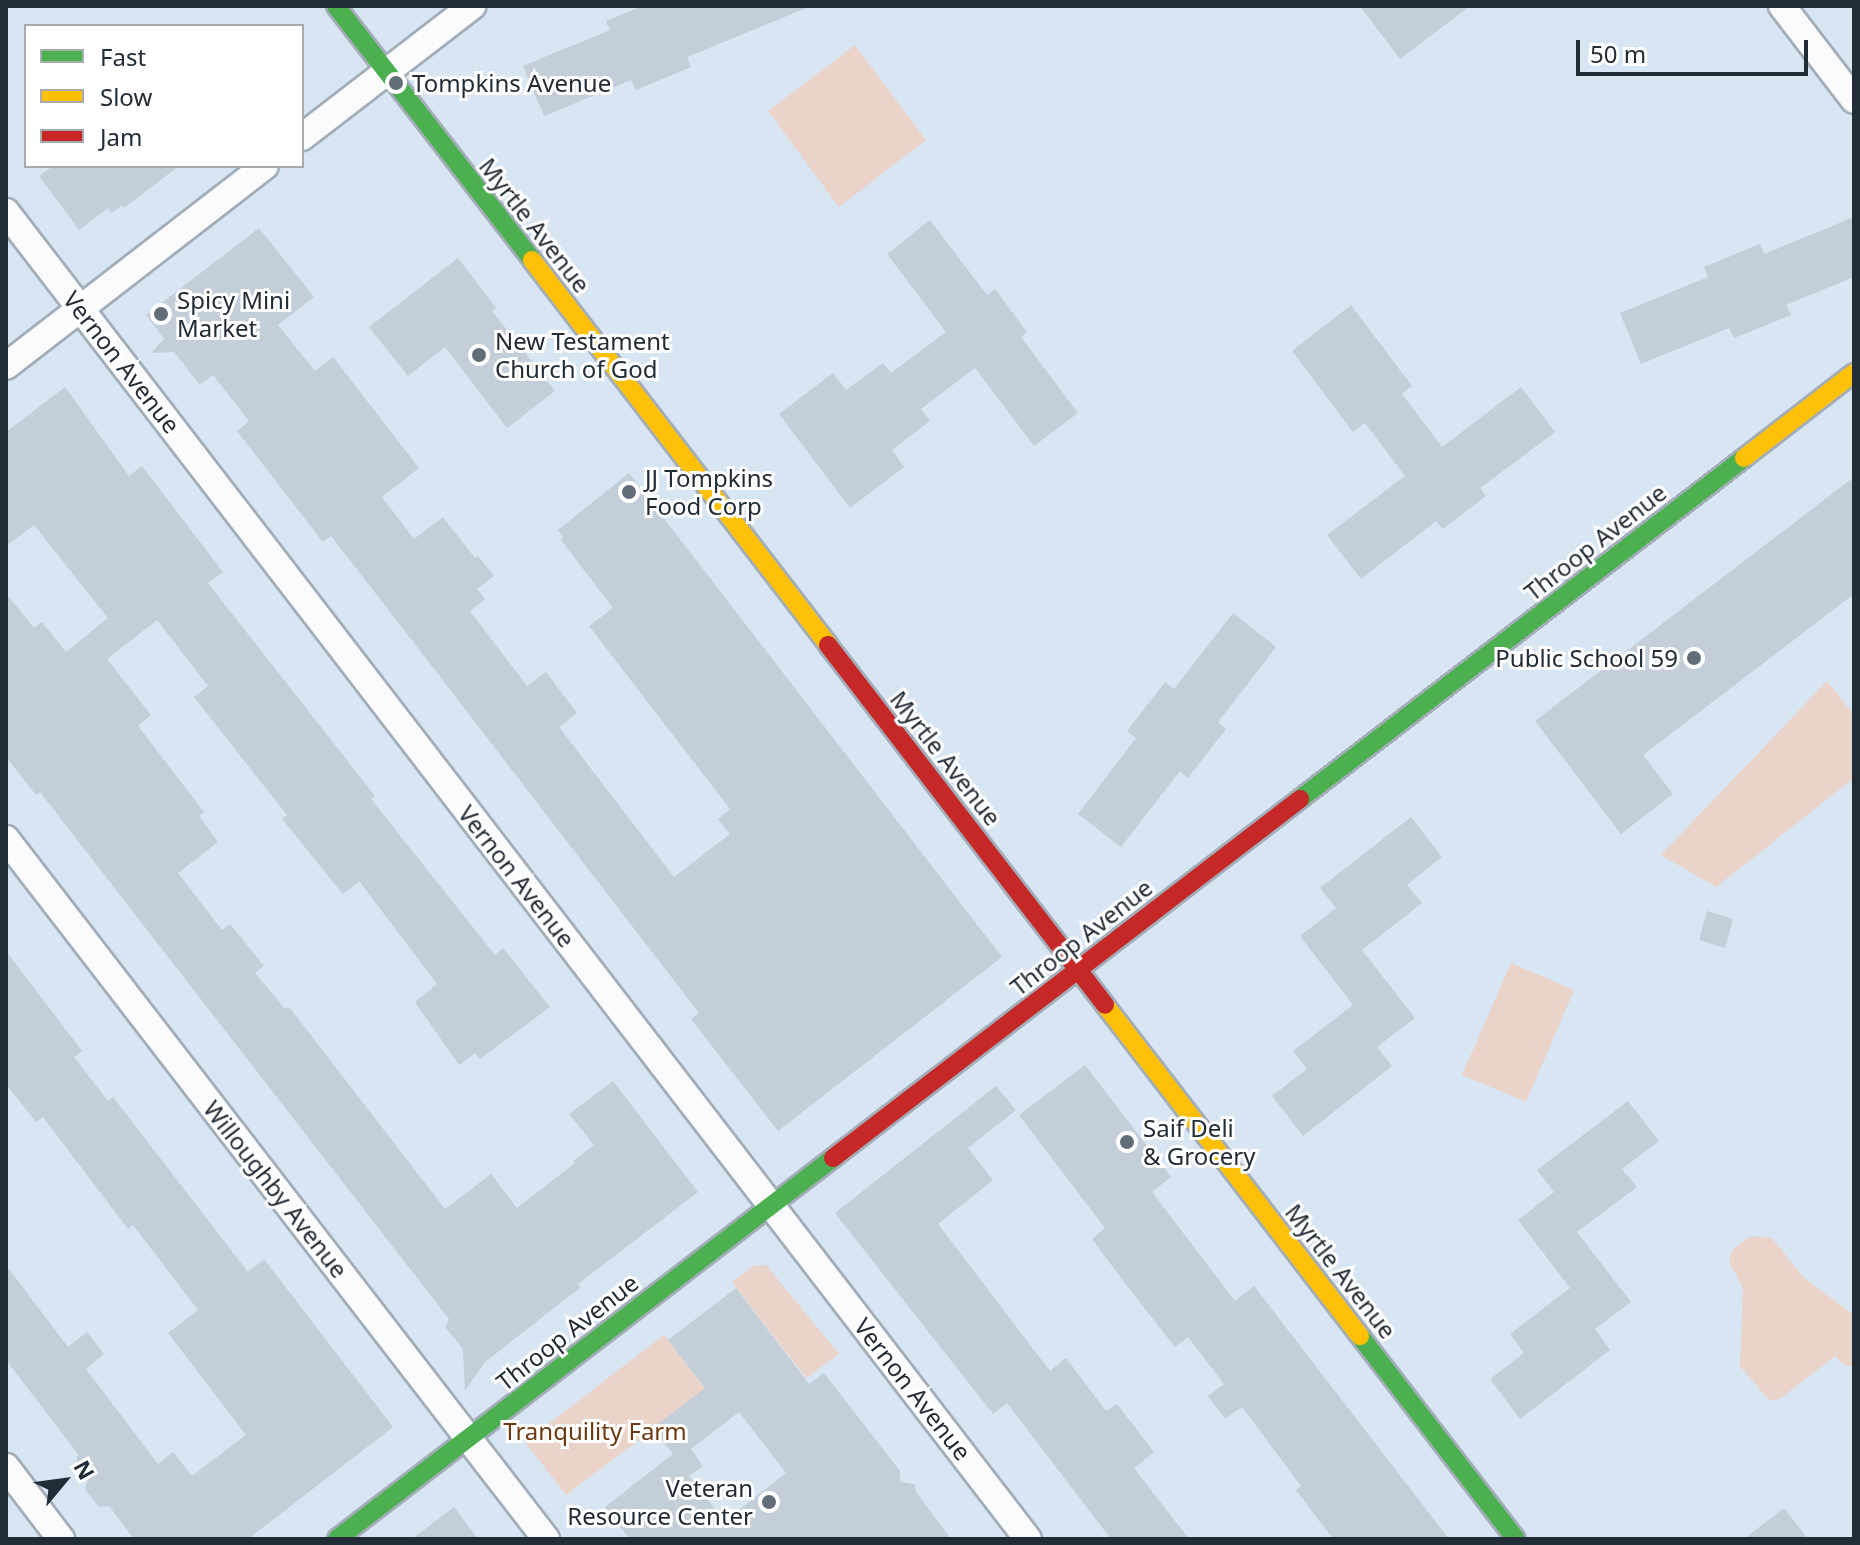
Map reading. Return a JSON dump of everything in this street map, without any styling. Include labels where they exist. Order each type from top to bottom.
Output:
[{"type":"main road","name":"Myrtle Avenue","points":[[336,6],[1516,1539]]},
{"type":"main road","name":"Throop Avenue","points":[[337,1539],[1854,373]]},
{"type":"street","points":[[304,135],[472,6]]},
{"type":"street","points":[[1782,6],[1854,100]]},
{"type":"street","points":[[6,366],[262,168]]},
{"type":"street","name":"Vernon Avenue","points":[[6,212],[1028,1539]]},
{"type":"street","name":"Willoughby Avenue","points":[[6,839],[546,1539]]},
{"type":"street","points":[[6,1467],[61,1539]]},
{"type":"green space","points":[[855,45],[926,140],[839,207],[768,111]]},
{"type":"green space","points":[[1827,681],[1854,715],[1854,778],[1716,887],[1661,855]]},
{"type":"green space","points":[[1511,963],[1574,990],[1526,1102],[1462,1075]]},
{"type":"green space","points":[[1750,1236],[1772,1238],[1802,1276],[1854,1315],[1854,1367],[1844,1365],[1835,1356],[1780,1399],[1769,1400],[1740,1366],[1743,1288],[1729,1262],[1732,1250]]},
{"type":"green space","points":[[766,1265],[839,1354],[806,1378],[732,1282],[753,1266]]},
{"type":"green space","name":"Tranquility Farm","points":[[664,1335],[706,1390],[566,1495],[525,1442]]},
{"type":"building","points":[[642,6],[809,7],[687,57],[691,67],[636,90],[631,80],[544,116],[523,66],[610,30],[606,21]]},
{"type":"building","points":[[1360,6],[1470,6],[1400,59]]},
{"type":"building","points":[[50,168],[176,168],[124,208],[122,205],[112,213],[108,208],[79,230],[39,176]]},
{"type":"building","points":[[1854,217],[1854,277],[1786,305],[1791,315],[1734,338],[1729,328],[1641,364],[1620,313],[1708,277],[1704,267],[1760,244],[1764,254]]},
{"type":"building","points":[[930,220],[987,295],[995,289],[1027,332],[1021,337],[1078,413],[1034,446],[975,368],[921,409],[930,421],[892,450],[904,467],[850,508],[779,414],[833,373],[846,390],[883,363],[891,373],[946,332],[887,254]]},
{"type":"building","points":[[259,228],[314,297],[278,325],[315,371],[333,357],[419,468],[382,497],[414,539],[443,517],[475,558],[478,556],[494,576],[477,589],[485,599],[470,611],[527,686],[546,672],[577,713],[559,727],[674,877],[730,834],[718,819],[730,809],[589,626],[613,608],[561,540],[563,538],[558,530],[629,473],[1002,957],[778,1131],[691,1019],[699,1013],[411,639],[331,536],[323,542],[237,431],[249,421],[213,375],[200,385],[174,352],[151,353],[164,339],[146,315]]},
{"type":"building","points":[[458,258],[496,308],[492,311],[555,391],[507,428],[445,347],[408,376],[369,327]]},
{"type":"building","points":[[1351,305],[1412,386],[1402,394],[1442,447],[1521,387],[1555,432],[1480,488],[1486,496],[1443,529],[1436,521],[1361,579],[1327,535],[1405,476],[1365,423],[1353,432],[1292,351]]},
{"type":"building","points":[[65,387],[129,476],[142,466],[223,572],[208,583],[375,796],[371,799],[495,955],[503,948],[550,1007],[480,1059],[475,1053],[459,1065],[415,1002],[437,984],[359,881],[343,894],[282,819],[287,815],[194,697],[208,686],[157,620],[107,659],[151,715],[138,726],[204,812],[199,816],[218,842],[178,873],[222,930],[230,924],[264,966],[255,973],[285,1009],[289,1007],[445,1209],[491,1174],[517,1208],[594,1145],[569,1114],[613,1081],[698,1192],[578,1284],[581,1287],[485,1362],[465,1391],[463,1349],[445,1327],[449,1319],[40,792],[36,795],[6,757],[6,593],[34,628],[42,622],[66,652],[108,618],[34,525],[6,546],[6,432]]},
{"type":"building","name":"Public School 59","points":[[1854,477],[1854,594],[1643,755],[1673,794],[1621,834],[1535,721]]},
{"type":"building","points":[[1233,613],[1276,647],[1218,722],[1226,729],[1188,778],[1180,771],[1121,847],[1078,814],[1136,738],[1127,731],[1165,682],[1174,689]]},
{"type":"building","points":[[1411,817],[1442,857],[1407,885],[1422,903],[1362,950],[1415,1018],[1377,1047],[1392,1066],[1303,1136],[1272,1096],[1307,1069],[1293,1051],[1353,1005],[1300,936],[1336,908],[1320,888]]},
{"type":"building","points":[[1707,911],[1733,919],[1725,948],[1699,940]]},
{"type":"building","points":[[6,951],[82,1051],[74,1057],[108,1101],[113,1097],[248,1272],[264,1259],[393,1427],[248,1539],[134,1539],[109,1506],[99,1507],[85,1489],[88,1479],[76,1464],[78,1454],[6,1360],[6,1265],[68,1347],[87,1332],[104,1354],[86,1369],[158,1464],[173,1452],[192,1476],[246,1435],[168,1333],[198,1310],[133,1225],[128,1229],[43,1117],[36,1122],[6,1084]]},
{"type":"building","points":[[1085,1065],[1171,1177],[1152,1192],[1235,1301],[1254,1286],[1449,1539],[1333,1539],[1296,1490],[1301,1486],[1242,1407],[1225,1419],[1208,1396],[1224,1384],[1188,1337],[1175,1347],[1124,1282],[1092,1239],[1105,1228],[1019,1115]]},
{"type":"building","points":[[996,1086],[1016,1110],[968,1148],[993,1180],[938,1224],[1050,1371],[1066,1358],[1106,1411],[1117,1404],[1154,1452],[1134,1468],[1189,1539],[1111,1539],[1007,1403],[993,1414],[835,1213]]},
{"type":"building","points":[[1628,1101],[1659,1141],[1622,1169],[1637,1187],[1577,1232],[1631,1302],[1595,1329],[1610,1350],[1520,1419],[1490,1379],[1524,1353],[1510,1334],[1570,1288],[1518,1220],[1554,1192],[1537,1170]]},
{"type":"building","points":[[736,1288],[809,1384],[824,1373],[900,1471],[900,1482],[915,1484],[916,1492],[951,1539],[630,1539],[605,1507],[673,1454],[653,1428],[705,1388],[668,1340]],"holes":[[[739,1412],[786,1473],[725,1521],[689,1476],[703,1466],[691,1449]]]},
{"type":"building","points":[[454,1507],[478,1539],[412,1539]]},
{"type":"building","points":[[1784,1508],[1808,1539],[1744,1539]]},
{"type":"traffic: fast","points":[[336,6],[532,260]]},
{"type":"traffic: fast","points":[[1300,799],[1744,458]]},
{"type":"traffic: fast","points":[[337,1539],[833,1158]]},
{"type":"traffic: fast","points":[[1360,1336],[1516,1539]]},
{"type":"traffic: slow","points":[[532,260],[828,645]]},
{"type":"traffic: slow","points":[[1744,458],[1854,373]]},
{"type":"traffic: slow","points":[[1105,1005],[1360,1336]]},
{"type":"traffic: jam","points":[[828,645],[1105,1005]]},
{"type":"traffic: jam","points":[[833,1158],[1300,799]]},
{"type":"place","name":"Tompkins Avenue","points":[[396,83]]},
{"type":"place","name":"Spicy Mini Market","points":[[161,314]]},
{"type":"place","name":"New Testament Church of God","points":[[479,355]]},
{"type":"place","name":"JJ Tompkins Food Corp","points":[[629,492]]},
{"type":"place","name":"Public School 59","points":[[1694,658]]},
{"type":"place","name":"Saif Deli & Grocery","points":[[1127,1142]]},
{"type":"place","name":"Veteran Resource Center","points":[[769,1502]]}]
